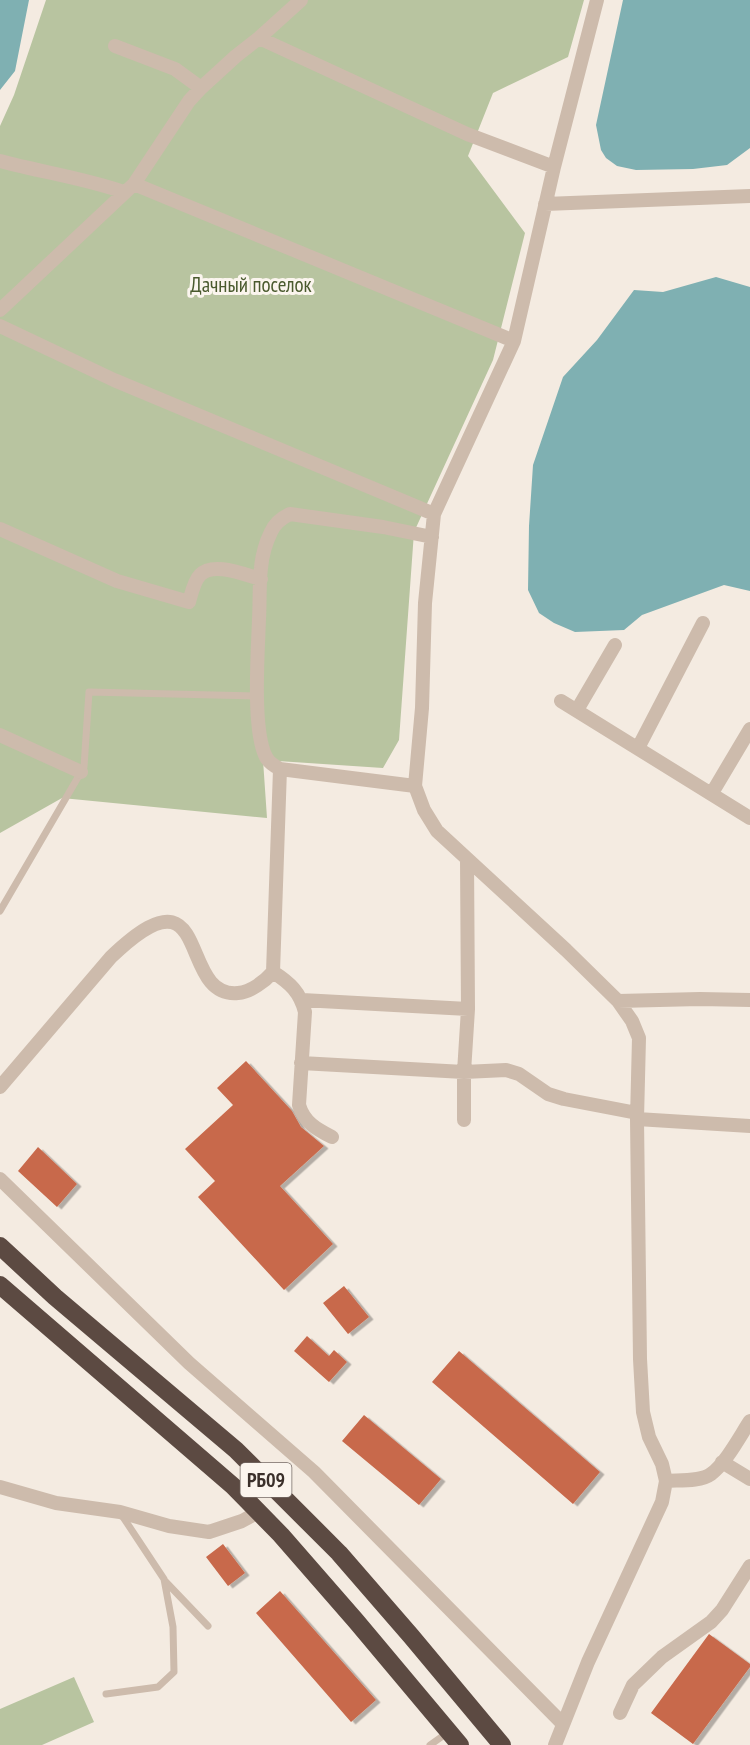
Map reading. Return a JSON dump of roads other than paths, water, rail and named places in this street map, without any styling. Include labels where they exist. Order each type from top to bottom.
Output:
[{"type":"highway","name":"РБ09","points":[[0,1246],[55,1297],[236,1450],[339,1553],[502,1745]]},
{"type":"highway","name":"РБ09","points":[[0,1285],[233,1486],[356,1621],[455,1738]]},
{"type":"highway","points":[[356,1621],[366,1627],[373,1624],[379,1619],[381,1602]]},
{"type":"highway","points":[[388,1659],[382,1647],[386,1635],[392,1631],[403,1632],[411,1636]]},
{"type":"street","points":[[0,310],[129,188],[189,101],[201,88],[301,0]]},
{"type":"street","points":[[555,1745],[588,1662],[662,1502],[666,1481],[662,1464],[649,1437],[643,1412],[640,1359],[637,1116],[639,1038],[632,1021],[618,1000],[437,831],[424,810],[415,786],[422,708],[425,603],[434,513],[514,341],[554,167],[597,0]]},
{"type":"street","points":[[259,38],[467,134],[554,167]]},
{"type":"street","points":[[115,46],[175,69],[201,88]]},
{"type":"street","points":[[0,161],[44,173],[129,188],[514,341]]},
{"type":"street","points":[[545,204],[750,196]]},
{"type":"street","points":[[0,326],[114,380],[434,513]]},
{"type":"street","points":[[415,786],[280,769],[266,757],[258,717],[261,566],[270,534],[283,517],[290,514],[383,527],[432,537]]},
{"type":"street","points":[[0,529],[117,580],[189,602],[199,576],[207,571],[221,568],[261,579]]},
{"type":"street","points":[[638,748],[704,623]]},
{"type":"street","points":[[577,710],[615,645]]},
{"type":"street","points":[[561,700],[750,818]]},
{"type":"street","points":[[712,793],[750,729]]},
{"type":"street","points":[[0,735],[81,772]]},
{"type":"street","points":[[0,1087],[111,957],[128,940],[156,923],[165,920],[172,921],[183,928],[211,983],[220,991],[240,993],[267,980],[273,972],[280,769]]},
{"type":"street","points":[[464,1120],[468,1009],[467,859]]},
{"type":"street","points":[[273,972],[292,984],[302,1000],[305,1012],[299,1105],[303,1116],[314,1127],[332,1137]]},
{"type":"street","points":[[302,1000],[468,1009]]},
{"type":"street","points":[[618,1000],[750,1000]]},
{"type":"street","points":[[301,1063],[464,1072],[506,1070],[519,1074],[548,1094],[637,1116],[750,1126]]},
{"type":"street","points":[[0,1179],[189,1363],[314,1472],[563,1724]]},
{"type":"street","points":[[666,1481],[711,1474],[750,1421]]},
{"type":"street","points":[[722,1462],[750,1479]]},
{"type":"street","points":[[0,1487],[56,1503],[120,1512],[169,1526],[209,1532],[242,1521],[258,1512]]},
{"type":"street","points":[[620,1713],[633,1685],[662,1657],[711,1622],[722,1610],[750,1566]]},
{"type":"lane","points":[[0,911],[84,767],[89,692],[258,696]]},
{"type":"lane","points":[[120,1512],[164,1580],[208,1626]]},
{"type":"lane","points":[[106,1694],[158,1687],[174,1672],[174,1627],[164,1580]]},
{"type":"lane","points":[[430,1745],[455,1738]]},
{"type":"water","points":[[0,0],[29,0],[15,71],[0,90]]},
{"type":"water","points":[[623,0],[750,0],[750,148],[727,165],[693,169],[636,170],[617,166],[606,158],[601,150],[596,125]]},
{"type":"water","points":[[716,277],[750,287],[750,591],[724,585],[642,615],[624,630],[575,632],[554,623],[539,613],[528,590],[529,526],[533,465],[563,377],[597,340],[634,290],[663,292]]},
{"type":"park label","name":"Дачный поселок","points":[[251,285]]}]
